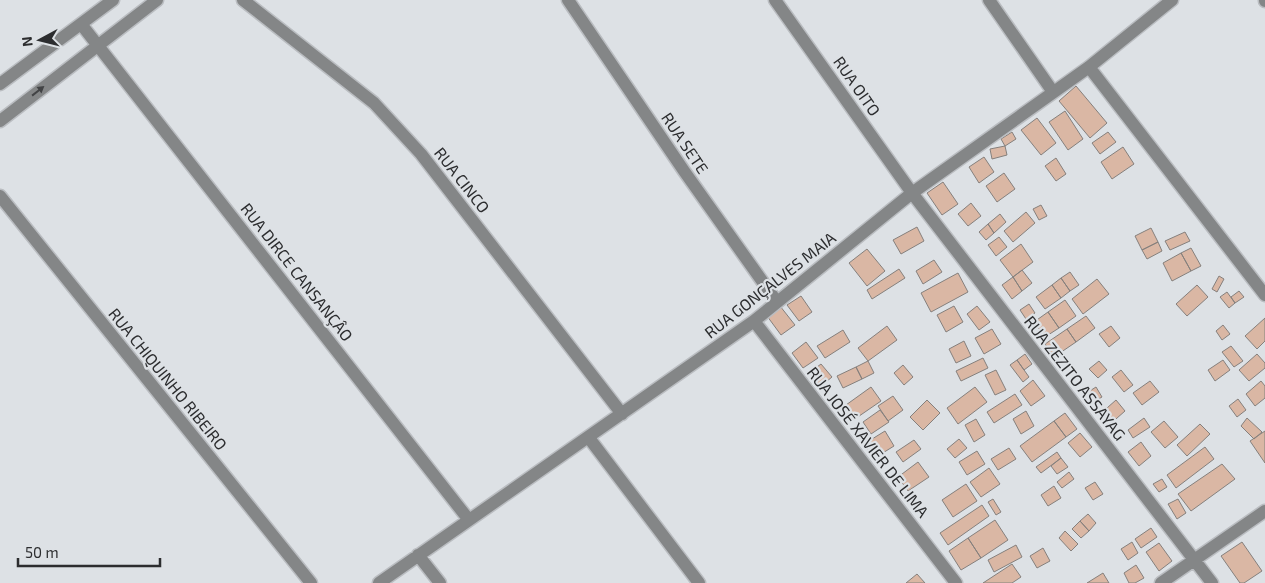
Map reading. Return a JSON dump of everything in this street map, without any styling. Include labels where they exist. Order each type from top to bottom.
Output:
[{"type":"street","points":[[0,84],[112,0]]},
{"type":"street","points":[[0,121],[157,0]]},
{"type":"street","name":"RUA CINCO","points":[[243,0],[341,75],[391,121],[421,154],[622,414]]},
{"type":"street","name":"RUA SETE","points":[[568,0],[684,171],[777,302]]},
{"type":"street","name":"RUA OITO","points":[[774,0],[912,193]]},
{"type":"street","points":[[988,0],[1053,92]]},
{"type":"street","name":"RUA GONÇALVES MAIA","points":[[379,583],[754,321],[912,193],[1089,67],[1172,0]]},
{"type":"street","name":"RUA DIRCE CANSANÇÂO","points":[[80,24],[469,520]]},
{"type":"street","points":[[1089,67],[1265,295]]},
{"type":"street","name":"RUA ZEZITO ASSAYAG","points":[[912,193],[1212,583]]},
{"type":"street","name":"RUA CHIQUINHO RIBEIRO","points":[[0,196],[310,583]]},
{"type":"street","name":"RUA JOSÉ XAVIER DE LIMA","points":[[754,321],[956,583]]},
{"type":"street","points":[[589,438],[699,583]]},
{"type":"street","points":[[1162,583],[1265,511]]},
{"type":"street","points":[[418,555],[440,583]]},
{"type":"building","points":[[1076,86],[1107,123],[1090,138],[1059,101]]},
{"type":"building","points":[[1065,111],[1083,139],[1068,150],[1049,122]]},
{"type":"building","points":[[1037,118],[1056,143],[1041,155],[1021,130]]},
{"type":"building","points":[[1012,132],[1016,139],[1005,146],[1001,139]]},
{"type":"building","points":[[1108,132],[1116,142],[1100,154],[1092,143]]},
{"type":"building","points":[[1005,146],[1007,155],[992,159],[990,149]]},
{"type":"building","points":[[1123,147],[1134,164],[1112,179],[1101,162]]},
{"type":"building","points":[[984,157],[994,172],[979,183],[969,167]]},
{"type":"building","points":[[1056,158],[1066,174],[1056,181],[1045,166]]},
{"type":"building","points":[[1004,173],[1015,189],[997,202],[986,186]]},
{"type":"building","points":[[943,182],[958,204],[942,215],[927,193]]},
{"type":"building","points":[[971,203],[981,216],[968,226],[958,214]]},
{"type":"building","points":[[1041,205],[1047,216],[1039,220],[1033,209]]},
{"type":"building","points":[[1026,212],[1035,223],[1013,242],[1004,231]]},
{"type":"building","points":[[1000,214],[1006,222],[994,233],[988,224]]},
{"type":"building","points":[[988,224],[994,233],[986,240],[979,232]]},
{"type":"building","points":[[917,227],[924,241],[901,254],[893,240]]},
{"type":"building","points":[[1151,228],[1158,242],[1142,250],[1135,236]]},
{"type":"building","points":[[1185,232],[1190,241],[1170,250],[1165,241]]},
{"type":"building","points":[[999,237],[1007,247],[996,256],[988,245]]},
{"type":"building","points":[[1158,242],[1162,251],[1147,259],[1142,250]]},
{"type":"building","points":[[1021,244],[1033,262],[1013,277],[1000,260]]},
{"type":"building","points":[[1191,248],[1201,266],[1191,271],[1181,253]]},
{"type":"building","points":[[867,249],[885,271],[867,286],[849,263]]},
{"type":"building","points":[[1181,253],[1191,271],[1172,281],[1163,263]]},
{"type":"building","points":[[934,260],[942,272],[923,284],[916,271]]},
{"type":"building","points":[[899,269],[905,278],[872,299],[867,290]]},
{"type":"building","points":[[1022,270],[1032,283],[1022,291],[1013,277]]},
{"type":"building","points":[[1070,272],[1079,285],[1070,291],[1061,278]]},
{"type":"building","points":[[958,273],[968,292],[931,312],[921,293]]},
{"type":"building","points":[[1219,276],[1224,279],[1217,292],[1212,289]]},
{"type":"building","points":[[1013,277],[1022,291],[1012,299],[1002,285]]},
{"type":"building","points":[[1061,278],[1070,291],[1061,298],[1052,285]]},
{"type":"building","points":[[1097,279],[1109,294],[1083,314],[1072,299]]},
{"type":"building","points":[[1052,285],[1061,298],[1045,309],[1036,297]]},
{"type":"building","points":[[1197,285],[1208,297],[1187,316],[1176,304]]},
{"type":"building","points":[[1239,291],[1244,297],[1235,303],[1231,297]]},
{"type":"building","points":[[1227,292],[1235,303],[1229,308],[1220,297]]},
{"type":"building","points":[[801,296],[812,312],[799,321],[787,305]]},
{"type":"building","points":[[1065,300],[1076,316],[1059,328],[1048,312]]},
{"type":"building","points":[[1029,304],[1035,313],[1026,319],[1020,310]]},
{"type":"building","points":[[780,306],[795,325],[781,335],[767,316]]},
{"type":"building","points":[[954,306],[963,322],[946,332],[937,315]]},
{"type":"building","points":[[977,306],[990,322],[979,330],[967,314]]},
{"type":"building","points":[[1048,312],[1059,328],[1045,337],[1034,322]]},
{"type":"building","points":[[1086,316],[1095,328],[1076,342],[1067,329]]},
{"type":"building","points":[[1265,318],[1265,341],[1257,349],[1245,336]]},
{"type":"building","points":[[1223,325],[1230,334],[1222,340],[1216,331]]},
{"type":"building","points":[[887,326],[897,340],[868,361],[858,348]]},
{"type":"building","points":[[1111,326],[1120,338],[1109,347],[1099,334]]},
{"type":"building","points":[[992,329],[1001,344],[984,354],[975,338]]},
{"type":"building","points":[[1067,329],[1076,342],[1054,357],[1045,344]]},
{"type":"building","points":[[843,330],[850,342],[825,358],[817,346]]},
{"type":"building","points":[[964,341],[971,356],[956,363],[949,349]]},
{"type":"building","points":[[806,342],[818,358],[803,368],[792,353]]},
{"type":"building","points":[[1231,346],[1243,361],[1234,367],[1222,352]]},
{"type":"building","points":[[1025,354],[1032,364],[1024,370],[1017,360]]},
{"type":"building","points":[[1257,354],[1265,363],[1265,368],[1249,381],[1239,370]]},
{"type":"building","points":[[983,358],[988,368],[961,381],[956,371]]},
{"type":"building","points":[[1017,360],[1029,377],[1023,382],[1010,365]]},
{"type":"building","points":[[1223,360],[1230,370],[1215,381],[1208,370]]},
{"type":"building","points":[[868,361],[874,373],[862,379],[856,367]]},
{"type":"building","points":[[1099,361],[1107,370],[1098,378],[1089,369]]},
{"type":"building","points":[[821,364],[832,377],[820,387],[809,373]]},
{"type":"building","points":[[903,365],[913,377],[904,385],[894,373]]},
{"type":"building","points":[[856,367],[862,379],[843,388],[837,376]]},
{"type":"building","points":[[996,370],[1006,390],[995,395],[985,375]]},
{"type":"building","points":[[1121,370],[1133,385],[1124,392],[1112,377]]},
{"type":"building","points":[[1033,380],[1045,396],[1031,406],[1020,391]]},
{"type":"building","points":[[1150,381],[1159,392],[1142,405],[1133,393]]},
{"type":"building","points":[[1261,381],[1265,386],[1265,398],[1255,406],[1246,394]]},
{"type":"building","points":[[871,387],[881,401],[849,423],[839,410]]},
{"type":"building","points":[[975,387],[987,402],[958,424],[947,408]]},
{"type":"building","points":[[1096,387],[1102,397],[1090,404],[1085,394]]},
{"type":"building","points":[[1015,394],[1022,405],[994,423],[987,412]]},
{"type":"building","points":[[893,396],[903,410],[888,421],[878,406]]},
{"type":"building","points":[[1238,399],[1246,410],[1237,417],[1229,406]]},
{"type":"building","points":[[927,400],[940,413],[923,430],[910,417]]},
{"type":"building","points":[[1116,400],[1125,411],[1108,426],[1099,415]]},
{"type":"building","points":[[880,410],[889,422],[871,434],[863,422]]},
{"type":"building","points":[[1026,411],[1034,426],[1021,434],[1013,419]]},
{"type":"building","points":[[1065,413],[1077,429],[1066,437],[1054,421]]},
{"type":"building","points":[[1144,418],[1150,427],[1133,438],[1128,430]]},
{"type":"building","points":[[1247,418],[1262,432],[1254,439],[1241,426]]},
{"type":"building","points":[[976,419],[985,435],[974,442],[965,425]]},
{"type":"building","points":[[1054,421],[1066,437],[1032,462],[1020,446]]},
{"type":"building","points":[[1164,421],[1178,437],[1165,448],[1151,432]]},
{"type":"building","points":[[1200,424],[1210,434],[1187,456],[1177,445]]},
{"type":"building","points":[[885,431],[894,446],[873,459],[864,444]]},
{"type":"building","points":[[1265,431],[1265,463],[1250,441]]},
{"type":"building","points":[[1080,433],[1092,447],[1080,457],[1068,443]]},
{"type":"building","points":[[959,439],[967,448],[955,458],[947,449]]},
{"type":"building","points":[[914,440],[921,449],[903,462],[896,452]]},
{"type":"building","points":[[1141,442],[1151,456],[1139,466],[1128,452]]},
{"type":"building","points":[[1205,447],[1214,459],[1176,488],[1167,475]]},
{"type":"building","points":[[1009,448],[1016,459],[998,470],[991,459]]},
{"type":"building","points":[[977,451],[985,464],[967,475],[959,462]]},
{"type":"building","points":[[1057,452],[1061,458],[1041,473],[1036,467]]},
{"type":"building","points":[[1061,458],[1068,467],[1057,474],[1051,466]]},
{"type":"building","points":[[918,462],[929,477],[908,491],[898,477]]},
{"type":"building","points":[[1222,464],[1235,479],[1191,511],[1178,494]]},
{"type":"building","points":[[989,468],[1000,484],[981,497],[970,482]]},
{"type":"building","points":[[1069,472],[1074,479],[1062,488],[1057,482]]},
{"type":"building","points":[[1162,479],[1167,487],[1159,492],[1153,484]]},
{"type":"building","points":[[1095,482],[1103,494],[1093,500],[1085,488]]},
{"type":"building","points":[[966,484],[977,501],[953,517],[942,500]]},
{"type":"building","points":[[1054,486],[1061,498],[1048,506],[1041,495]]},
{"type":"building","points":[[993,499],[1001,512],[996,515],[988,502]]},
{"type":"building","points":[[1178,499],[1186,513],[1177,519],[1168,504]]},
{"type":"building","points":[[982,505],[989,516],[948,545],[940,533]]},
{"type":"building","points":[[1088,514],[1096,523],[1089,531],[1080,521]]},
{"type":"building","points":[[995,520],[1008,540],[981,558],[968,538]]},
{"type":"building","points":[[1080,521],[1089,531],[1081,538],[1072,529]]},
{"type":"building","points":[[1151,528],[1157,537],[1141,548],[1135,539]]},
{"type":"building","points":[[1065,531],[1078,544],[1071,551],[1059,538]]},
{"type":"building","points":[[968,538],[981,558],[961,570],[949,551]]},
{"type":"building","points":[[1132,542],[1138,553],[1128,560],[1121,549]]},
{"type":"building","points":[[1242,542],[1262,571],[1244,583],[1240,583],[1221,556]]},
{"type":"building","points":[[1159,543],[1172,561],[1159,571],[1146,552]]},
{"type":"building","points":[[1016,545],[1022,557],[994,572],[988,560]]},
{"type":"building","points":[[1043,548],[1050,561],[1037,568],[1030,556]]},
{"type":"building","points":[[1012,564],[1021,577],[1012,583],[983,583]]},
{"type":"building","points":[[1136,565],[1144,578],[1135,583],[1129,583],[1124,573]]},
{"type":"building","points":[[1103,573],[1109,583],[1087,583]]},
{"type":"building","points":[[917,574],[925,583],[906,583]]}]
